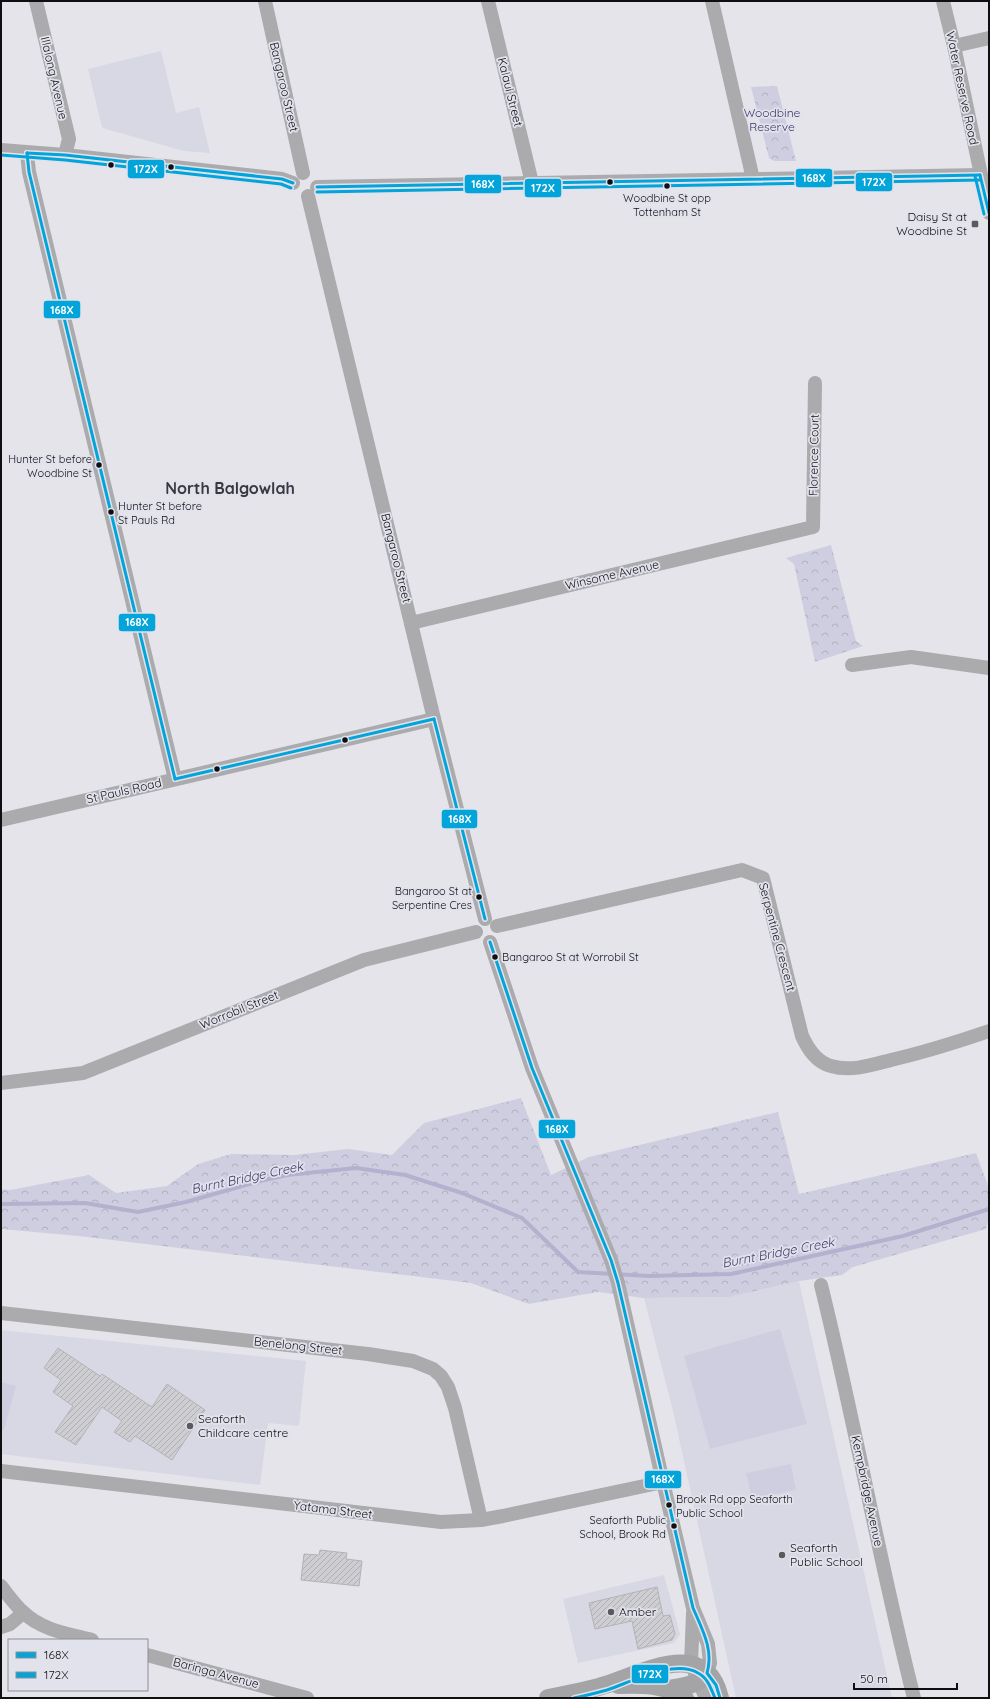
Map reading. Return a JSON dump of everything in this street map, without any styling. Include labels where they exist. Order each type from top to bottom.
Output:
[{"type":"main road","points":[[548,1698],[604,1686],[654,1668],[668,1665],[690,1664],[703,1677],[716,1685],[720,1698]]},
{"type":"main road","points":[[669,1689],[693,1684],[703,1677]]},
{"type":"main road","points":[[604,1686],[644,1685],[669,1689],[685,1698]]},
{"type":"street","name":"Illalong Avenue","points":[[36,1],[69,138],[65,155]]},
{"type":"street","name":"Bangaroo Street","points":[[265,1],[298,178]]},
{"type":"street","name":"Kalaui Street","points":[[488,1],[532,183]]},
{"type":"street","points":[[712,1],[753,179]]},
{"type":"street","name":"Water Reserve Road","points":[[943,1],[954,46],[989,213]]},
{"type":"street","points":[[954,46],[989,38]]},
{"type":"street","points":[[1,150],[65,155],[282,179],[312,175],[316,180],[312,191]]},
{"type":"street","points":[[27,153],[30,180],[175,780]]},
{"type":"street","points":[[298,178],[293,186],[297,193],[303,196],[312,191],[532,183],[980,175]]},
{"type":"street","name":"Bangaroo Street","points":[[312,191],[411,623],[485,920]]},
{"type":"street","name":"Florence Court","points":[[813,527],[815,383]]},
{"type":"street","name":"Winsome Avenue","points":[[411,623],[813,527]]},
{"type":"street","points":[[852,665],[910,657],[989,668]]},
{"type":"street","name":"St Pauls Road","points":[[1,820],[434,719]]},
{"type":"street","name":"Serpentine Crescent","points":[[498,926],[742,870],[763,878],[802,1036],[808,1048],[824,1063],[839,1068],[858,1068],[933,1050],[989,1031]]},
{"type":"street","points":[[485,920],[492,920],[498,926],[498,935],[490,942],[481,940],[476,932],[479,923],[485,920]]},
{"type":"street","name":"Worrobil Street","points":[[1,1083],[83,1073],[364,960],[476,932]]},
{"type":"street","points":[[490,942],[499,973],[532,1068],[611,1260],[618,1283],[662,1482],[693,1608],[708,1644],[710,1663],[703,1677],[706,1698]]},
{"type":"street","name":"Kempbridge Avenue","points":[[820,1285],[835,1343],[871,1505],[892,1613],[914,1698]]},
{"type":"street","name":"Benelong Street","points":[[1,1313],[368,1354],[424,1364],[434,1369],[441,1376],[452,1397],[481,1520]]},
{"type":"street","name":"Yatama Street","points":[[1,1471],[422,1520],[462,1522],[481,1520],[662,1482]]},
{"type":"street","points":[[1,1586],[24,1613],[38,1623],[54,1630],[88,1639]]},
{"type":"street","points":[[690,1664],[693,1608]]},
{"type":"street","points":[[1,1627],[10,1624],[24,1613]]},
{"type":"street","name":"Baringa Avenue","points":[[148,1655],[307,1698]]},
{"type":"shaded area","points":[[161,51],[176,113],[199,107],[210,153],[184,151],[102,127],[88,69]]},
{"type":"shaded area","name":"Seaforth Public School","points":[[799,1281],[892,1698],[736,1698],[673,1411],[644,1298],[729,1297]]},
{"type":"shaded area","points":[[1,1330],[306,1361],[299,1426],[268,1423],[260,1485],[1,1454]]},
{"type":"shaded area","points":[[664,1575],[680,1634],[674,1643],[578,1663],[563,1599]]},
{"type":"green space","name":"Woodbine Reserve","points":[[777,86],[796,161],[774,161],[769,158],[751,87]]},
{"type":"green space","points":[[831,545],[856,641],[863,646],[815,662],[794,564],[786,558]]},
{"type":"green space","points":[[521,1098],[551,1175],[589,1157],[778,1112],[799,1194],[976,1153],[989,1188],[989,1217],[986,1229],[853,1267],[842,1275],[799,1281],[729,1297],[644,1298],[598,1292],[529,1304],[471,1283],[79,1236],[1,1229],[1,1189],[10,1190],[89,1175],[116,1193],[167,1186],[198,1164],[231,1154],[294,1155],[348,1149],[392,1155],[424,1123]]},
{"type":"green space","points":[[780,1329],[807,1424],[710,1449],[684,1356]]},
{"type":"green space","points":[[1,1382],[16,1386],[4,1430],[1,1429]]},
{"type":"green space","points":[[791,1464],[796,1490],[752,1499],[746,1473]]},
{"type":"building","points":[[58,1348],[100,1376],[102,1374],[152,1407],[167,1384],[205,1410],[172,1460],[135,1436],[130,1442],[114,1432],[122,1421],[102,1407],[76,1445],[55,1432],[73,1406],[53,1392],[61,1380],[44,1368]]},
{"type":"building","points":[[320,1550],[347,1553],[346,1559],[362,1561],[359,1586],[301,1580],[304,1554],[319,1555]]},
{"type":"building","points":[[657,1587],[663,1616],[670,1615],[675,1634],[672,1640],[638,1649],[632,1621],[595,1629],[589,1603]]},
{"type":"waterway","name":"Burnt Bridge Creek","points":[[1,1204],[85,1203],[138,1212],[186,1202],[287,1175],[356,1168],[405,1175],[462,1193],[522,1218],[578,1272],[649,1276],[731,1274],[903,1236],[989,1209]]},
{"type":"transit line","name":"168X","points":[[27,153],[29,172],[175,779]]},
{"type":"transit line","name":"168X","points":[[27,153],[65,155],[282,179],[293,183]]},
{"type":"transit line","name":"172X","points":[[1,155],[65,160],[281,184],[291,188]]},
{"type":"transit line","name":"168X","points":[[980,175],[989,213]]},
{"type":"transit line","name":"168X","points":[[317,187],[980,175]]},
{"type":"transit line","name":"172X","points":[[975,176],[984,214]]},
{"type":"transit line","name":"172X","points":[[317,192],[980,180]]},
{"type":"transit line","name":"168X","points":[[434,719],[485,919]]},
{"type":"transit line","name":"168X","points":[[175,779],[434,719]]},
{"type":"transit line","name":"168X","points":[[490,942],[532,1068],[611,1260],[618,1283],[693,1608],[708,1648],[709,1664],[707,1673],[716,1685],[720,1698]]},
{"type":"transit line","name":"172X","points":[[574,1698],[607,1690],[652,1673],[677,1669],[688,1669],[701,1675],[709,1684],[715,1698]]},
{"type":"place","name":"Woodbine St opp Tottenham St","points":[[667,186]]},
{"type":"place","name":"Daisy St at Woodbine St","points":[[975,224]]},
{"type":"place","name":"Hunter St before Woodbine St","points":[[99,465]]},
{"type":"place","name":"Hunter St before St Pauls Rd","points":[[111,512]]},
{"type":"place","name":"Bangaroo St at Serpentine Cres","points":[[479,897]]},
{"type":"place","name":"Bangaroo St at Worrobil St","points":[[495,957]]},
{"type":"place","name":"Seaforth Childcare centre","points":[[190,1426]]},
{"type":"place","name":"Brook Rd opp Seaforth Public School","points":[[669,1505]]},
{"type":"place","name":"Seaforth Public School, Brook Rd","points":[[674,1526]]},
{"type":"place","name":"Seaforth Public School","points":[[782,1555]]},
{"type":"place","name":"Amber","points":[[611,1612]]},
{"type":"district","name":"North Balgowlah","points":[[230,488]]}]
